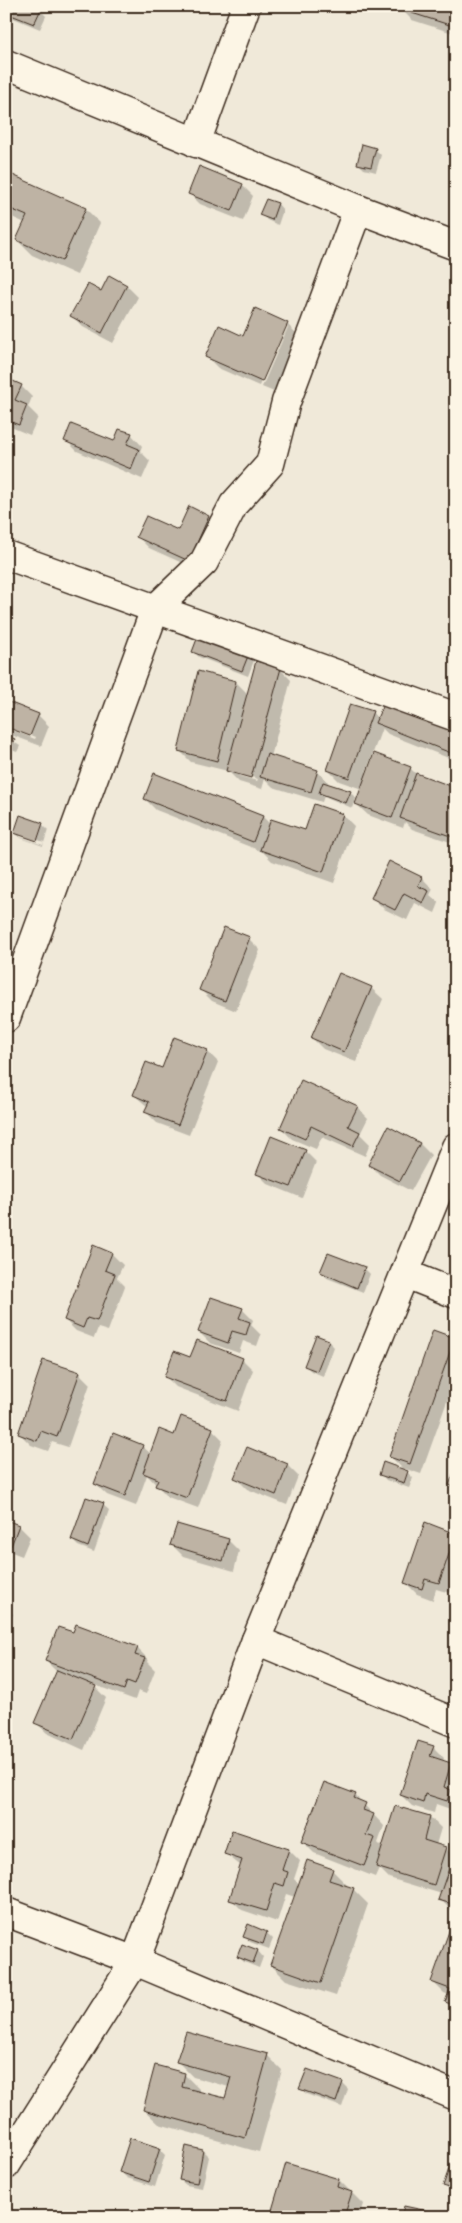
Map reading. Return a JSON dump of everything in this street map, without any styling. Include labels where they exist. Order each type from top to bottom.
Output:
[{"type":"street","points":[[196,143],[246,6]]},
{"type":"street","points":[[6,64],[358,209],[456,246]]},
{"type":"street","points":[[6,1018],[155,609],[204,562],[234,504],[270,464],[286,402],[358,209]]},
{"type":"street","points":[[6,555],[456,718]]},
{"type":"street","points":[[6,2165],[135,1961],[256,1640],[456,1147]]},
{"type":"street","points":[[406,1274],[456,1294]]},
{"type":"street","points":[[256,1640],[456,1723]]},
{"type":"street","points":[[6,1912],[135,1961],[456,2096]]},
{"type":"building","points":[[6,6],[34,6],[41,9],[34,24],[6,13]]},
{"type":"building","points":[[400,6],[456,6],[456,27],[399,9]]},
{"type":"building","points":[[362,144],[376,148],[371,167],[357,164]]},
{"type":"building","points":[[199,166],[243,184],[232,211],[188,194]]},
{"type":"building","points":[[6,172],[86,208],[62,261],[16,240],[27,216],[6,207]]},
{"type":"building","points":[[266,199],[278,203],[272,220],[259,215]]},
{"type":"building","points":[[109,275],[127,285],[102,333],[70,316],[88,284],[101,291]]},
{"type":"building","points":[[255,308],[288,323],[262,382],[205,357],[219,325],[243,336]]},
{"type":"building","points":[[6,378],[22,385],[15,400],[27,405],[19,425],[6,420]]},
{"type":"building","points":[[71,424],[114,441],[119,429],[132,433],[127,444],[139,449],[131,469],[64,441]]},
{"type":"building","points":[[189,506],[209,516],[189,561],[136,537],[146,516],[178,530]]},
{"type":"building","points":[[200,631],[250,651],[242,671],[192,652]]},
{"type":"building","points":[[256,661],[281,668],[251,778],[226,771]]},
{"type":"building","points":[[198,671],[236,681],[217,761],[178,751]]},
{"type":"building","points":[[385,700],[456,728],[456,755],[375,723]]},
{"type":"building","points":[[6,701],[39,714],[30,736],[6,727]]},
{"type":"building","points":[[350,704],[373,711],[349,778],[327,770]]},
{"type":"building","points":[[6,735],[15,739],[11,747],[6,745]]},
{"type":"building","points":[[374,753],[411,767],[392,818],[355,804]]},
{"type":"building","points":[[267,754],[318,770],[311,792],[260,777]]},
{"type":"building","points":[[154,773],[263,816],[253,842],[144,799]]},
{"type":"building","points":[[416,773],[456,788],[456,830],[453,837],[400,818]]},
{"type":"building","points":[[323,782],[351,791],[346,803],[319,793]]},
{"type":"building","points":[[314,804],[343,814],[323,872],[260,850],[271,819],[305,830]]},
{"type":"building","points":[[20,815],[43,823],[37,841],[14,833]]},
{"type":"building","points":[[389,861],[422,877],[418,886],[429,891],[423,903],[404,893],[395,910],[371,898]]},
{"type":"building","points":[[224,927],[250,937],[225,1001],[199,990]]},
{"type":"building","points":[[339,973],[372,987],[344,1052],[311,1038]]},
{"type":"building","points":[[174,1037],[208,1050],[178,1125],[144,1112],[149,1102],[133,1095],[146,1062],[162,1068]]},
{"type":"building","points":[[301,1080],[358,1106],[348,1126],[360,1132],[353,1146],[311,1126],[305,1139],[280,1128]]},
{"type":"building","points":[[388,1126],[420,1143],[400,1181],[368,1165]]},
{"type":"building","points":[[271,1136],[306,1150],[291,1187],[256,1174]]},
{"type":"building","points":[[93,1245],[112,1253],[105,1270],[115,1274],[97,1321],[87,1318],[83,1328],[64,1320]]},
{"type":"building","points":[[328,1253],[365,1267],[357,1288],[320,1272]]},
{"type":"building","points":[[211,1297],[243,1308],[239,1318],[250,1322],[246,1335],[232,1331],[228,1343],[198,1332]]},
{"type":"building","points":[[433,1330],[455,1338],[410,1464],[389,1457]]},
{"type":"building","points":[[316,1335],[329,1340],[317,1371],[304,1366]]},
{"type":"building","points":[[197,1340],[243,1358],[227,1401],[164,1377],[174,1351],[190,1357]]},
{"type":"building","points":[[43,1360],[80,1372],[57,1437],[41,1431],[37,1441],[18,1434]]},
{"type":"building","points":[[181,1416],[213,1428],[187,1498],[155,1486],[158,1479],[143,1473],[159,1429],[174,1435]]},
{"type":"building","points":[[113,1433],[143,1445],[125,1496],[94,1484]]},
{"type":"building","points":[[247,1447],[288,1464],[276,1495],[234,1478]]},
{"type":"building","points":[[383,1462],[408,1471],[404,1483],[379,1475]]},
{"type":"building","points":[[456,1467],[456,1488],[449,1485]]},
{"type":"building","points":[[86,1497],[104,1503],[88,1547],[71,1540]]},
{"type":"building","points":[[6,1520],[19,1525],[11,1546],[6,1544]]},
{"type":"building","points":[[425,1522],[456,1534],[439,1583],[425,1579],[422,1589],[404,1583]]},
{"type":"building","points":[[177,1524],[229,1539],[223,1561],[170,1545]]},
{"type":"building","points":[[76,1624],[138,1647],[135,1655],[145,1658],[135,1684],[127,1681],[124,1690],[45,1661],[58,1627],[73,1632]]},
{"type":"building","points":[[57,1670],[96,1686],[73,1739],[34,1723]]},
{"type":"building","points":[[418,1741],[434,1746],[430,1756],[451,1763],[444,1787],[451,1790],[447,1801],[425,1794],[423,1803],[400,1795]]},
{"type":"building","points":[[324,1782],[356,1794],[354,1798],[366,1803],[363,1810],[374,1814],[366,1835],[375,1838],[364,1866],[301,1842]]},
{"type":"building","points":[[395,1806],[430,1816],[424,1840],[446,1847],[434,1885],[376,1867]]},
{"type":"building","points":[[232,1830],[289,1849],[282,1870],[288,1872],[284,1886],[275,1883],[266,1911],[229,1900],[242,1860],[224,1854]]},
{"type":"building","points":[[456,1851],[456,1905],[438,1900]]},
{"type":"building","points":[[307,1860],[333,1869],[329,1880],[354,1888],[321,1983],[270,1965]]},
{"type":"building","points":[[453,1920],[456,1921],[456,2006],[445,2002],[450,1989],[431,1982]]},
{"type":"building","points":[[248,1924],[267,1932],[263,1944],[243,1937]]},
{"type":"building","points":[[242,1944],[258,1950],[253,1963],[237,1957]]},
{"type":"building","points":[[186,2032],[268,2054],[245,2138],[143,2110],[155,2065],[185,2073],[182,2087],[225,2098],[231,2077],[176,2062]]},
{"type":"building","points":[[307,2069],[343,2082],[336,2102],[299,2089]]},
{"type":"building","points":[[130,2138],[160,2148],[149,2182],[119,2172]]},
{"type":"building","points":[[186,2146],[203,2150],[197,2183],[179,2180]]},
{"type":"building","points":[[456,2149],[456,2190],[443,2186]]},
{"type":"building","points":[[286,2163],[339,2179],[337,2187],[352,2192],[344,2217],[294,2217],[272,2210]]},
{"type":"building","points":[[404,2206],[456,2217],[401,2217]]}]
